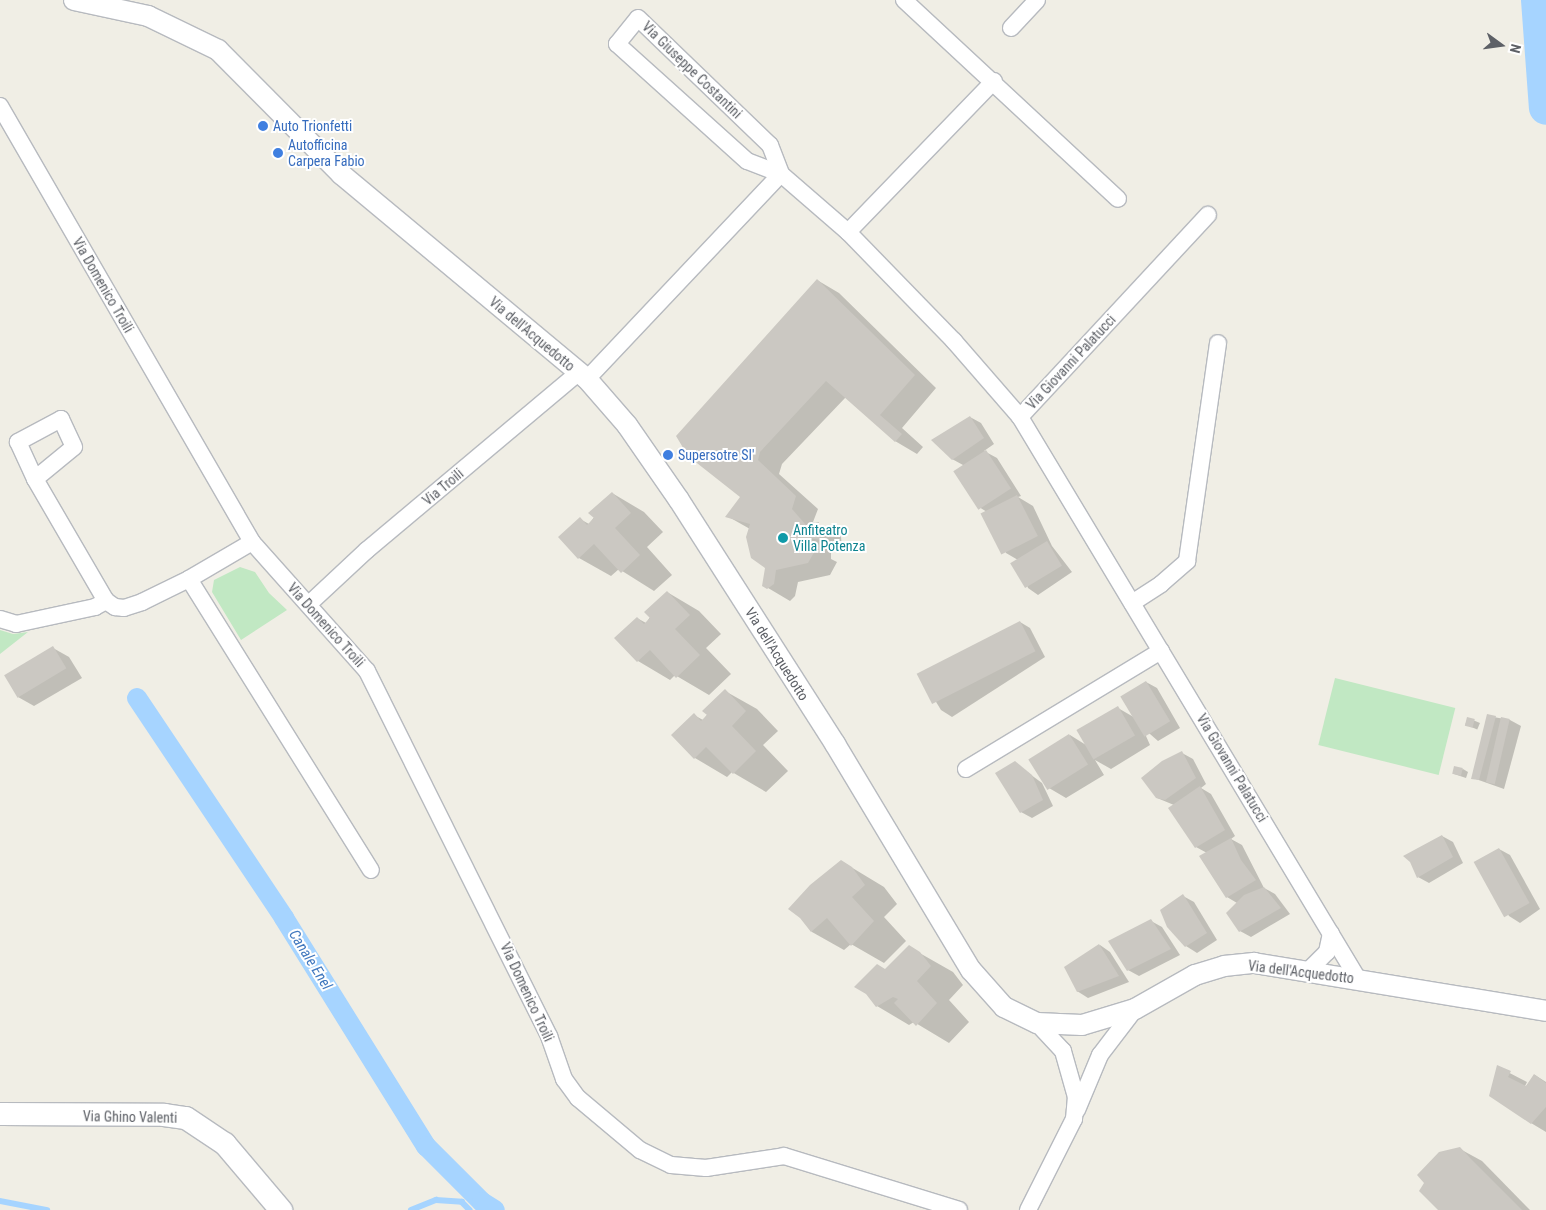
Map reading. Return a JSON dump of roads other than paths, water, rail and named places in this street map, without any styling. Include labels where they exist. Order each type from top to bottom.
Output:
[{"type":"main road","name":"Via Ghino Valenti","points":[[0,1114],[164,1115],[186,1118],[225,1144],[275,1202]]},
{"type":"street","name":"Via dell'Acquedotto","points":[[74,0],[148,16],[218,50],[341,174],[583,376],[627,425],[679,500],[835,744],[972,970],[1004,1007],[1037,1023],[1082,1025],[1135,1008],[1196,975],[1224,966],[1254,964],[1358,979],[1546,1011]]},
{"type":"street","points":[[904,0],[994,81],[1118,199]]},
{"type":"street","points":[[1011,28],[1037,0]]},
{"type":"street","name":"Via Giuseppe Costantini","points":[[781,174],[770,145],[638,18],[617,44],[747,162],[781,174],[848,232],[954,341],[1020,417]]},
{"type":"street","points":[[848,232],[994,81]]},
{"type":"street","name":"Via Domenico Troili","points":[[0,106],[252,542],[367,671],[470,874],[549,1036],[564,1079],[578,1098],[640,1150],[671,1165],[687,1168],[784,1156],[959,1210]]},
{"type":"street","points":[[583,376],[781,174]]},
{"type":"street","name":"Via Giovanni Palatucci","points":[[1208,215],[1020,417],[1358,979]]},
{"type":"street","points":[[1132,603],[1161,584],[1187,561],[1218,343]]},
{"type":"street","name":"Via Troili","points":[[309,604],[367,550],[583,376]]},
{"type":"street","points":[[35,480],[106,601],[124,608],[189,579],[252,542]]},
{"type":"street","points":[[189,579],[371,870]]},
{"type":"street","points":[[1,620],[16,624],[94,607],[106,601]]},
{"type":"street","points":[[966,769],[1162,652]]},
{"type":"street","points":[[1308,971],[1327,952],[1331,933]]},
{"type":"street","points":[[1028,1210],[1074,1119],[1100,1055],[1135,1008]]},
{"type":"street","points":[[1037,1023],[1063,1051],[1076,1097],[1074,1119]]},
{"type":"waterway","points":[[1538,0],[1546,108]]},
{"type":"waterway","name":"Canale Enel","points":[[137,698],[284,918],[426,1146],[482,1202],[495,1210]]},
{"type":"waterway","points":[[411,1210],[436,1200],[462,1202],[470,1210]]},
{"type":"waterway","points":[[0,1201],[47,1210]]},
{"type":"place","name":"Auto Trionfetti","points":[[263,126]]},
{"type":"place","name":"Autofficina Carpera Fabio","points":[[278,153]]},
{"type":"place","name":"Supersotre SI'","points":[[668,455]]},
{"type":"place","name":"Anfiteatro Villa Potenza","points":[[783,538]]}]
